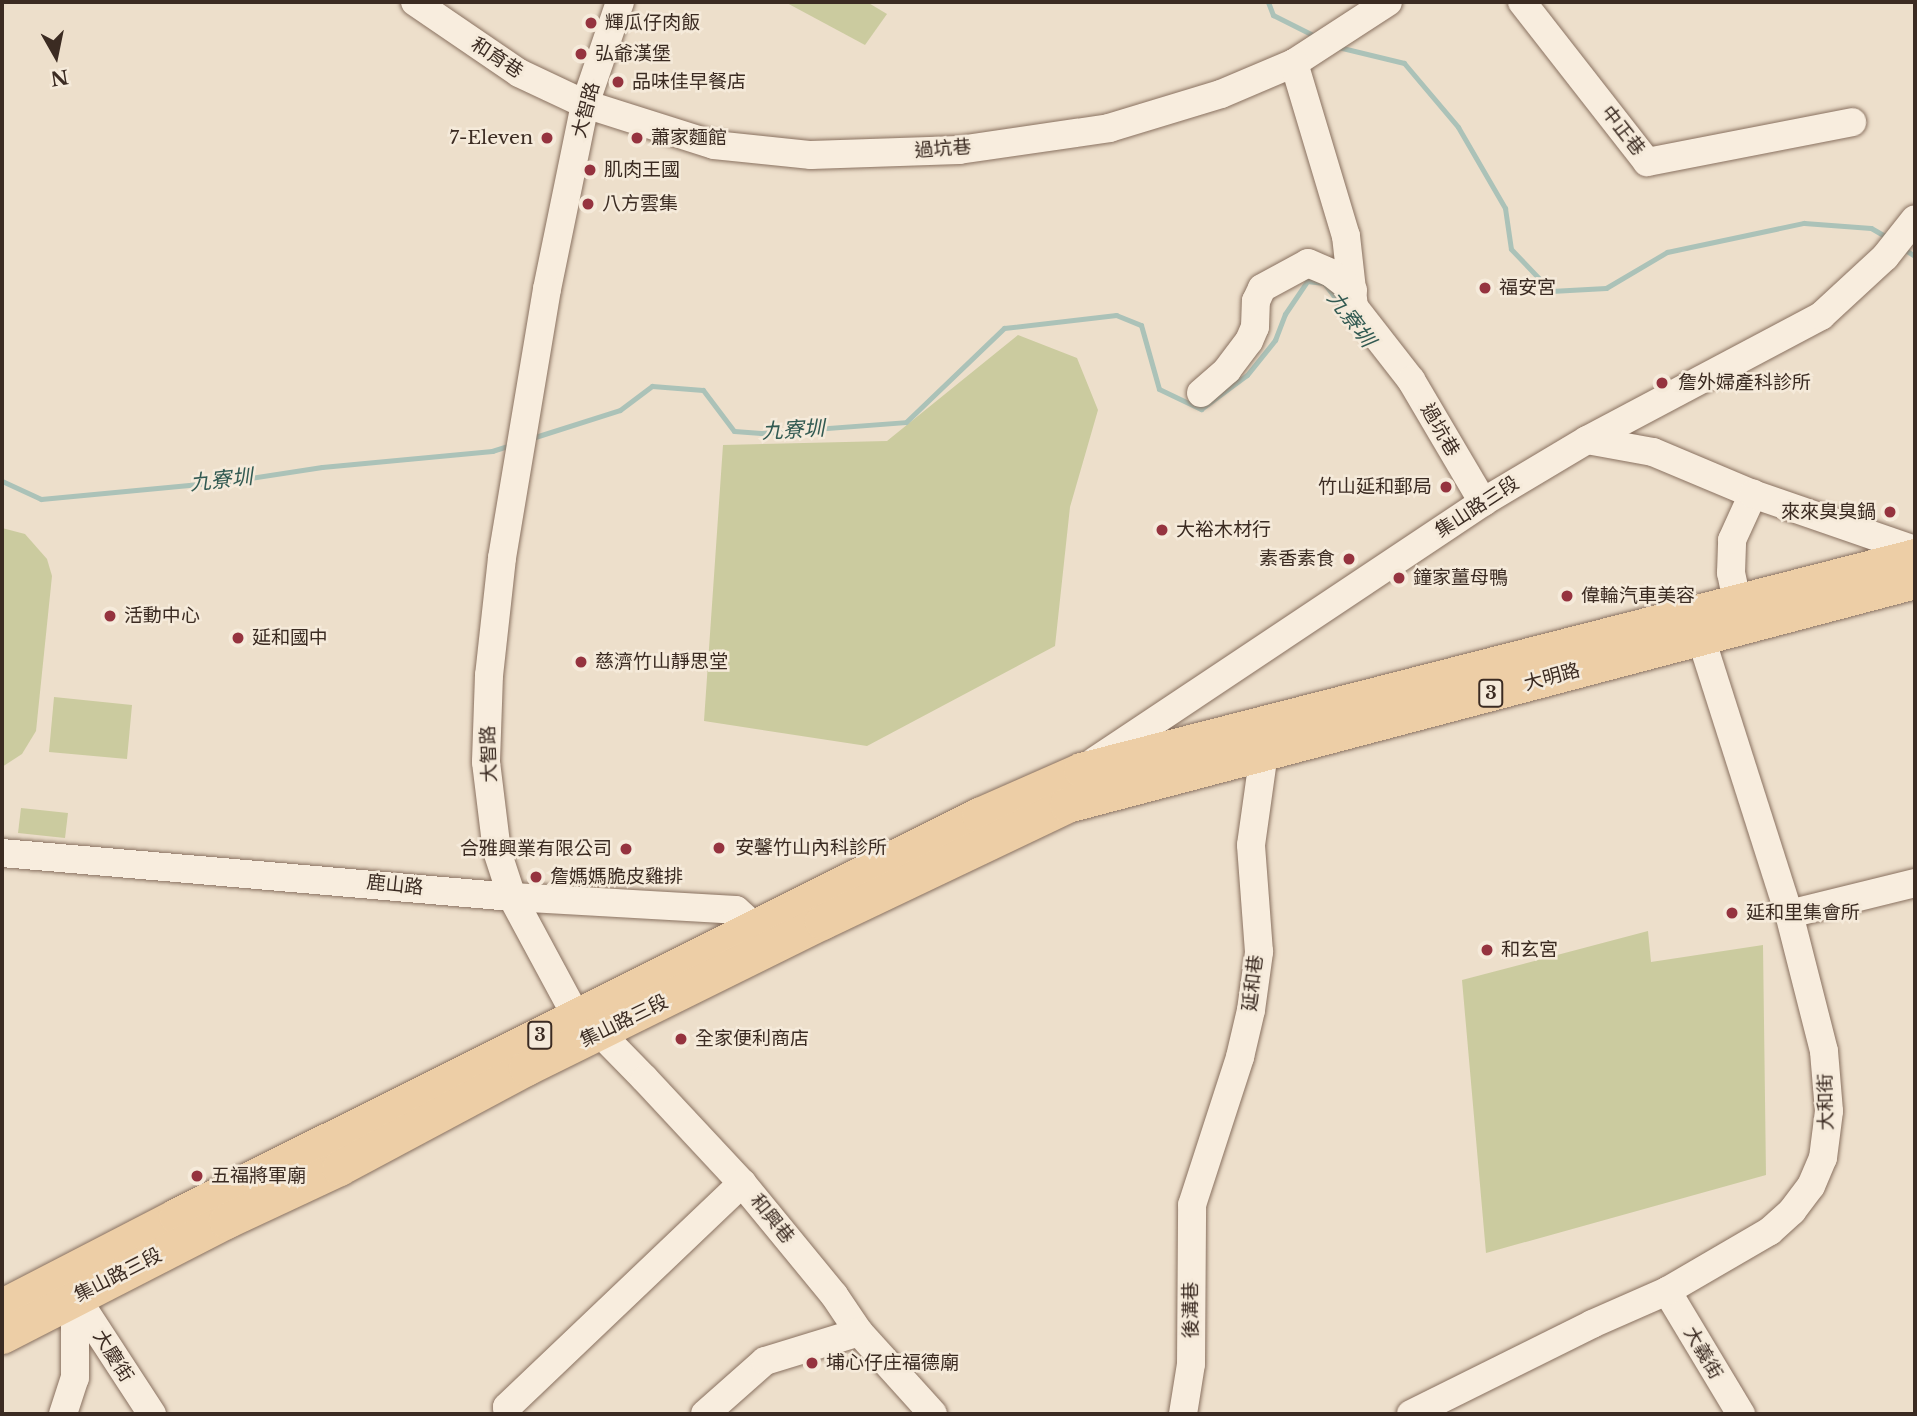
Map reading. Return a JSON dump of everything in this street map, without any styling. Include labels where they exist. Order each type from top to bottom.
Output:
[{"type":"main road","name":"大明路","points":[[1067,805],[1264,753],[1697,624],[1737,601],[1915,556]]},
{"type":"main road","name":"大明路","points":[[1081,770],[1697,624],[1915,581]]},
{"type":"main road","name":"集山路三段","points":[[2,1306],[68,1286],[765,936],[979,815],[1081,770]]},
{"type":"main road","name":"集山路三段","points":[[765,936],[1067,805]]},
{"type":"main road","name":"集山路三段","points":[[2,1336],[68,1286]]},
{"type":"street","name":"和育巷","points":[[415,2],[519,73],[585,104]]},
{"type":"street","name":"大智路","points":[[588,1025],[512,897],[497,851],[486,752],[489,675],[502,558],[547,289],[585,104],[621,2]]},
{"type":"street","points":[[1303,57],[1388,2]]},
{"type":"street","name":"中正巷","points":[[1522,2],[1647,162],[1852,122]]},
{"type":"street","name":"過坑巷","points":[[585,104],[714,145],[811,155],[947,151],[1109,128],[1221,94],[1303,57],[1346,236],[1354,307],[1411,380],[1483,502]]},
{"type":"street","name":"集山路三段","points":[[1081,770],[1483,502],[1587,439],[1821,316],[1885,257],[1914,220]]},
{"type":"street","points":[[1201,393],[1227,370],[1249,341],[1255,327],[1256,301],[1262,288],[1308,263],[1331,273],[1353,290]]},
{"type":"street","points":[[1587,439],[1653,452],[1753,494],[1915,550]]},
{"type":"street","points":[[1737,601],[1731,573],[1732,540],[1753,494]]},
{"type":"street","name":"大和街","points":[[1411,1414],[1543,1351],[1592,1324],[1667,1291],[1782,1221],[1811,1186],[1823,1158],[1829,1127],[1824,1051],[1789,915],[1697,624]]},
{"type":"street","name":"延和巷","points":[[1192,1205],[1240,1057],[1251,1010],[1259,953],[1251,845],[1264,753]]},
{"type":"street","points":[[1067,805],[1081,770]]},
{"type":"street","name":"鹿山路","points":[[2,853],[512,897],[736,910],[765,936]]},
{"type":"street","points":[[1789,915],[1915,883]]},
{"type":"street","name":"和興巷","points":[[588,1025],[742,1183],[834,1295],[859,1332],[933,1414]]},
{"type":"street","points":[[508,1414],[507,1407],[742,1183]]},
{"type":"street","name":"後溝巷","points":[[1183,1414],[1191,1364],[1192,1205]]},
{"type":"street","points":[[63,1414],[75,1378],[68,1286]]},
{"type":"street","name":"大慶街","points":[[68,1286],[152,1414]]},
{"type":"street","name":"大義街","points":[[1667,1291],[1730,1409]]},
{"type":"street","points":[[705,1414],[765,1361],[859,1332]]},
{"type":"green space","points":[[785,2],[867,2],[887,14],[865,45]]},
{"type":"green space","points":[[1018,335],[1077,358],[1098,410],[1070,507],[1055,646],[867,746],[704,721],[723,445],[887,441]]},
{"type":"green space","points":[[2,528],[25,534],[47,559],[52,576],[36,731],[22,754],[2,767]]},
{"type":"green space","points":[[54,697],[132,705],[127,759],[49,752]]},
{"type":"green space","points":[[21,808],[68,813],[65,838],[18,833]]},
{"type":"green space","points":[[1648,931],[1651,962],[1763,945],[1766,1175],[1486,1253],[1462,980]]},
{"type":"waterway","points":[[1268,2],[1273,15],[1317,37]]},
{"type":"waterway","points":[[1338,47],[1404,63],[1458,127],[1505,208],[1511,249],[1551,291],[1606,288],[1667,252],[1804,223],[1871,228],[1888,238]]},
{"type":"waterway","points":[[1902,248],[1915,256]]},
{"type":"waterway","name":"九寮圳","points":[[532,438],[620,410],[652,386],[703,390],[734,431],[761,433],[906,422],[1004,328],[1116,315],[1141,325],[1159,389],[1201,409],[1247,375],[1275,340],[1285,314],[1307,281],[1324,283],[1343,308]]},
{"type":"waterway","name":"九寮圳","points":[[2,481],[41,499],[231,481],[322,467],[492,451],[513,444]]},
{"type":"place","name":"輝瓜仔肉飯","points":[[591,23]]},
{"type":"place","name":"弘爺漢堡","points":[[581,54]]},
{"type":"place","name":"品味佳早餐店","points":[[618,82]]},
{"type":"place","name":"7-Eleven","points":[[547,138]]},
{"type":"place","name":"蕭家麵館","points":[[637,138]]},
{"type":"place","name":"肌肉王國","points":[[590,170]]},
{"type":"place","name":"八方雲集","points":[[588,204]]},
{"type":"place","name":"福安宮","points":[[1485,288]]},
{"type":"place","name":"詹外婦產科診所","points":[[1662,383]]},
{"type":"place","name":"竹山延和郵局","points":[[1446,487]]},
{"type":"place","name":"來來臭臭鍋","points":[[1890,512]]},
{"type":"place","name":"大裕木材行","points":[[1162,530]]},
{"type":"place","name":"素香素食","points":[[1349,559]]},
{"type":"place","name":"鐘家薑母鴨","points":[[1399,578]]},
{"type":"place","name":"偉輪汽車美容","points":[[1567,596]]},
{"type":"place","name":"活動中心","points":[[110,616]]},
{"type":"place","name":"延和國中","points":[[238,638]]},
{"type":"place","name":"慈濟竹山靜思堂","points":[[581,662]]},
{"type":"place","name":"安馨竹山內科診所","points":[[719,848]]},
{"type":"place","name":"合雅興業有限公司","points":[[626,849]]},
{"type":"place","name":"詹媽媽脆皮雞排","points":[[536,877]]},
{"type":"place","name":"延和里集會所","points":[[1732,913]]},
{"type":"place","name":"和玄宮","points":[[1487,950]]},
{"type":"place","name":"全家便利商店","points":[[681,1039]]},
{"type":"place","name":"五福將軍廟","points":[[197,1176]]},
{"type":"place","name":"埔心仔庄福德廟","points":[[812,1363]]}]
